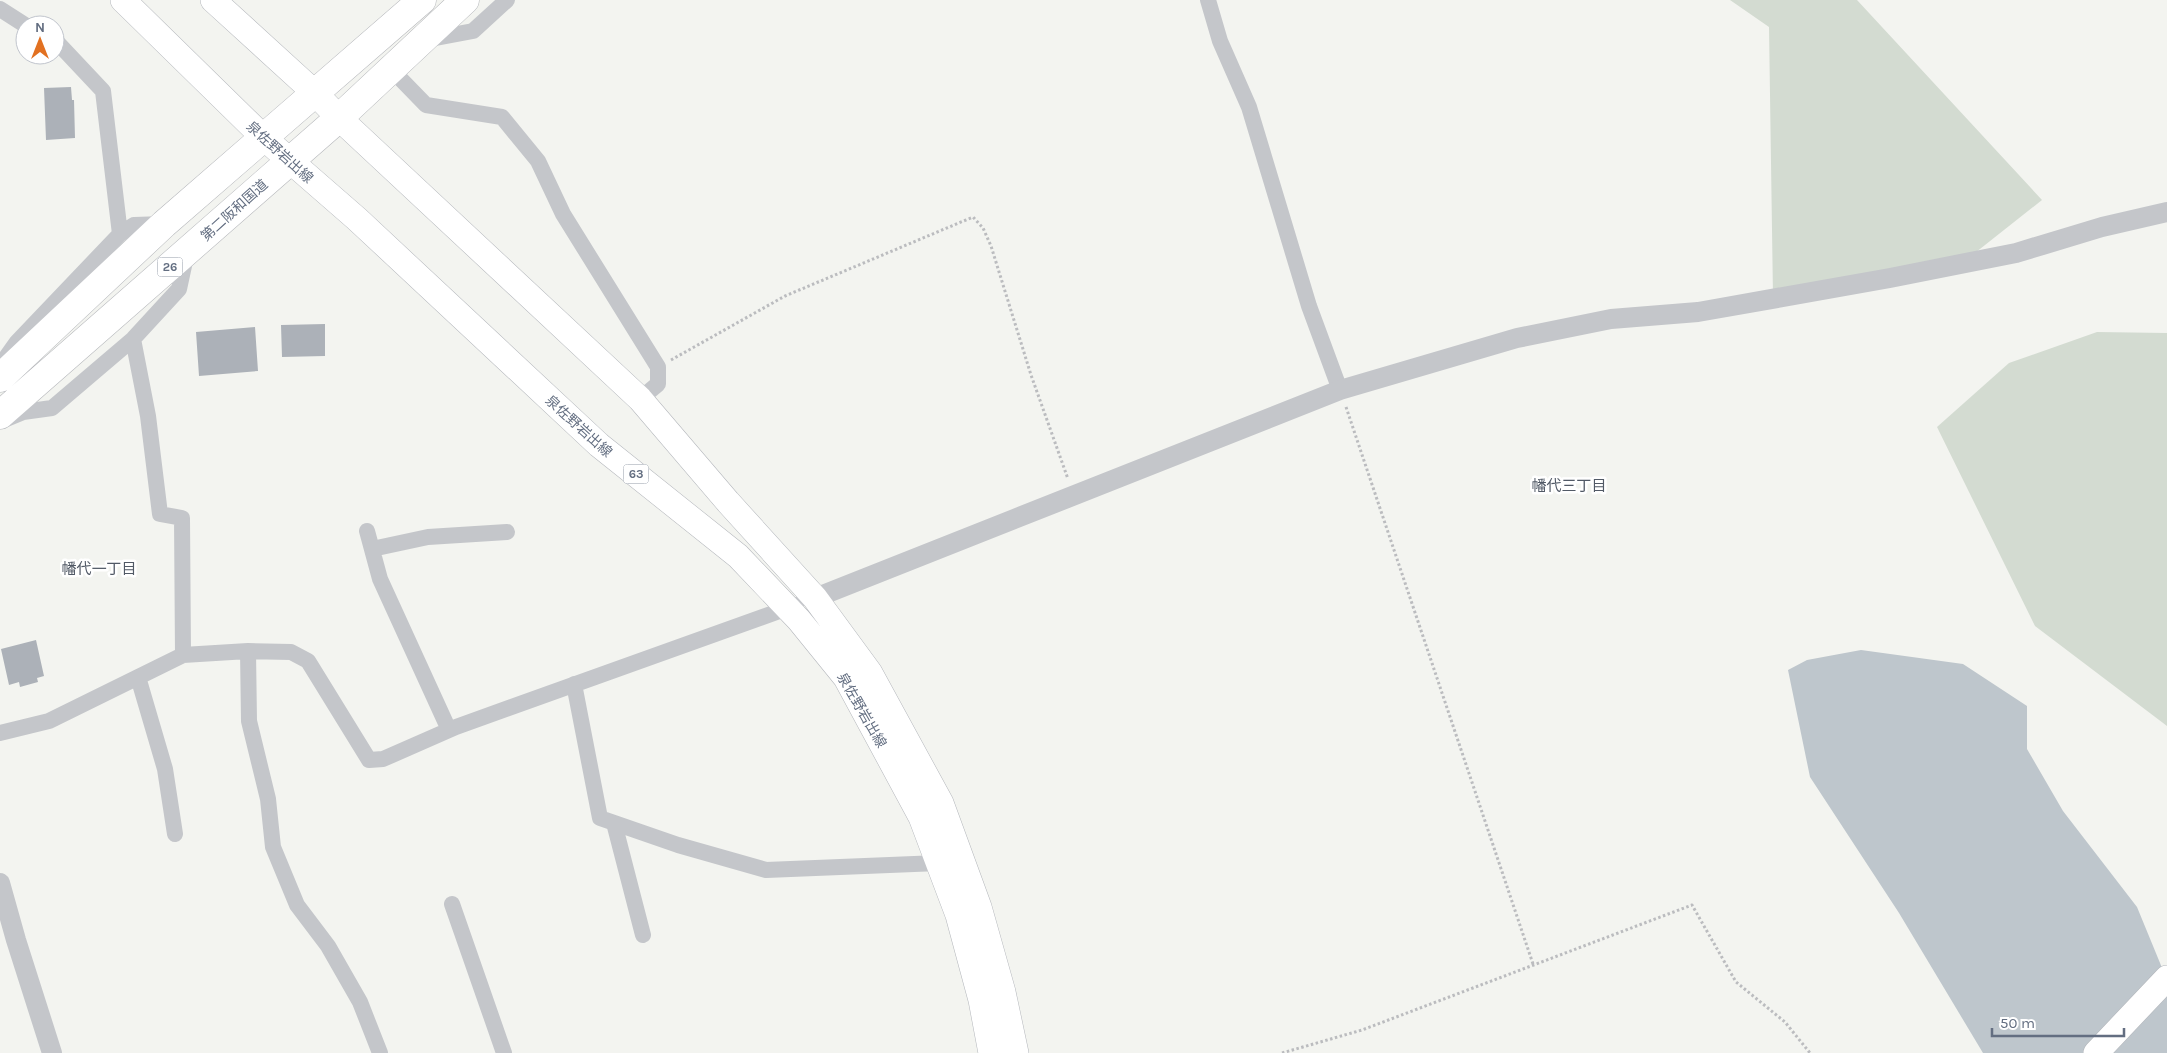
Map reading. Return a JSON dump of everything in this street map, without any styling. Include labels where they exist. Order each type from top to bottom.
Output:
[{"type":"highway","name":"26","points":[[0,378],[164,224],[422,0]]},
{"type":"highway","name":"第二阪和国道","points":[[0,415],[339,118],[390,68],[465,0]]},
{"type":"main road","name":"泉佐野岩出線","points":[[123,0],[264,138],[357,219],[598,445],[738,556],[787,608],[846,678],[921,817],[939,863],[958,914],[981,1000],[991,1053]]},
{"type":"main road","name":"泉佐野岩出線","points":[[213,0],[315,93],[339,118],[640,398],[728,502],[815,598],[870,673],[941,803],[979,907],[1003,992],[1016,1053]]},
{"type":"main road","points":[[2096,1053],[2167,978]]},
{"type":"street","points":[[377,39],[402,0]]},
{"type":"street","points":[[420,41],[473,31],[508,0]]},
{"type":"street","points":[[1208,0],[1220,41],[1249,107],[1309,306],[1340,390]]},
{"type":"street","points":[[0,9],[15,19]]},
{"type":"street","points":[[65,51],[103,91],[120,234]]},
{"type":"street","points":[[390,68],[426,105],[502,117],[538,161],[563,214],[658,367],[658,384],[640,398]]},
{"type":"street","points":[[0,733],[49,720],[183,655],[248,651],[291,652],[308,661],[369,760],[383,759],[449,730],[815,598],[1340,390],[1517,338],[1611,320],[1698,312],[1899,276],[2016,252],[2102,227],[2167,212]]},
{"type":"street","points":[[0,367],[17,342],[120,234],[134,225],[164,224]]},
{"type":"street","points":[[0,421],[23,412],[52,408],[133,339],[179,289],[187,252]]},
{"type":"street","points":[[133,339],[148,416],[160,514],[182,518],[183,655]]},
{"type":"street","points":[[367,531],[380,579],[449,730]]},
{"type":"street","points":[[372,549],[428,537],[507,532]]},
{"type":"street","points":[[248,651],[249,720],[268,799],[273,847],[297,904],[328,946],[360,1002],[380,1053]]},
{"type":"street","points":[[138,678],[165,769],[175,834]]},
{"type":"street","points":[[574,684],[600,818],[678,845],[766,870],[939,863]]},
{"type":"street","points":[[614,823],[643,935]]},
{"type":"street","points":[[0,883],[52,1053]]},
{"type":"street","points":[[452,904],[504,1053]]},
{"type":"path","points":[[658,367],[785,296],[973,217],[983,228],[991,246],[1031,375],[1074,496]]},
{"type":"path","points":[[1340,390],[1533,964]]},
{"type":"path","points":[[1282,1053],[1362,1030],[1692,905],[1736,982],[1785,1022],[1810,1053]]},
{"type":"shaded area","points":[[1730,0],[1857,0],[2042,200],[1961,264],[1773,297],[1769,27]]},
{"type":"shaded area","points":[[2097,332],[2167,333],[2167,726],[2035,626],[1937,427],[2009,363]]},
{"type":"shaded area","points":[[1861,650],[1963,664],[2027,706],[2027,749],[2063,811],[2137,907],[2167,980],[2167,1053],[1983,1053],[1899,913],[1810,777],[1788,670],[1807,660]]},
{"type":"building","points":[[71,87],[72,100],[74,100],[75,138],[46,140],[44,88]]},
{"type":"building","points":[[325,324],[325,356],[282,357],[281,325]]},
{"type":"building","points":[[255,327],[258,371],[199,376],[196,332]]},
{"type":"building","points":[[36,640],[44,676],[37,678],[38,682],[20,687],[19,682],[9,685],[1,649]]},
{"type":"district","name":"幡代三丁目","points":[[1569,486]]},
{"type":"district","name":"幡代一丁目","points":[[99,569]]}]
